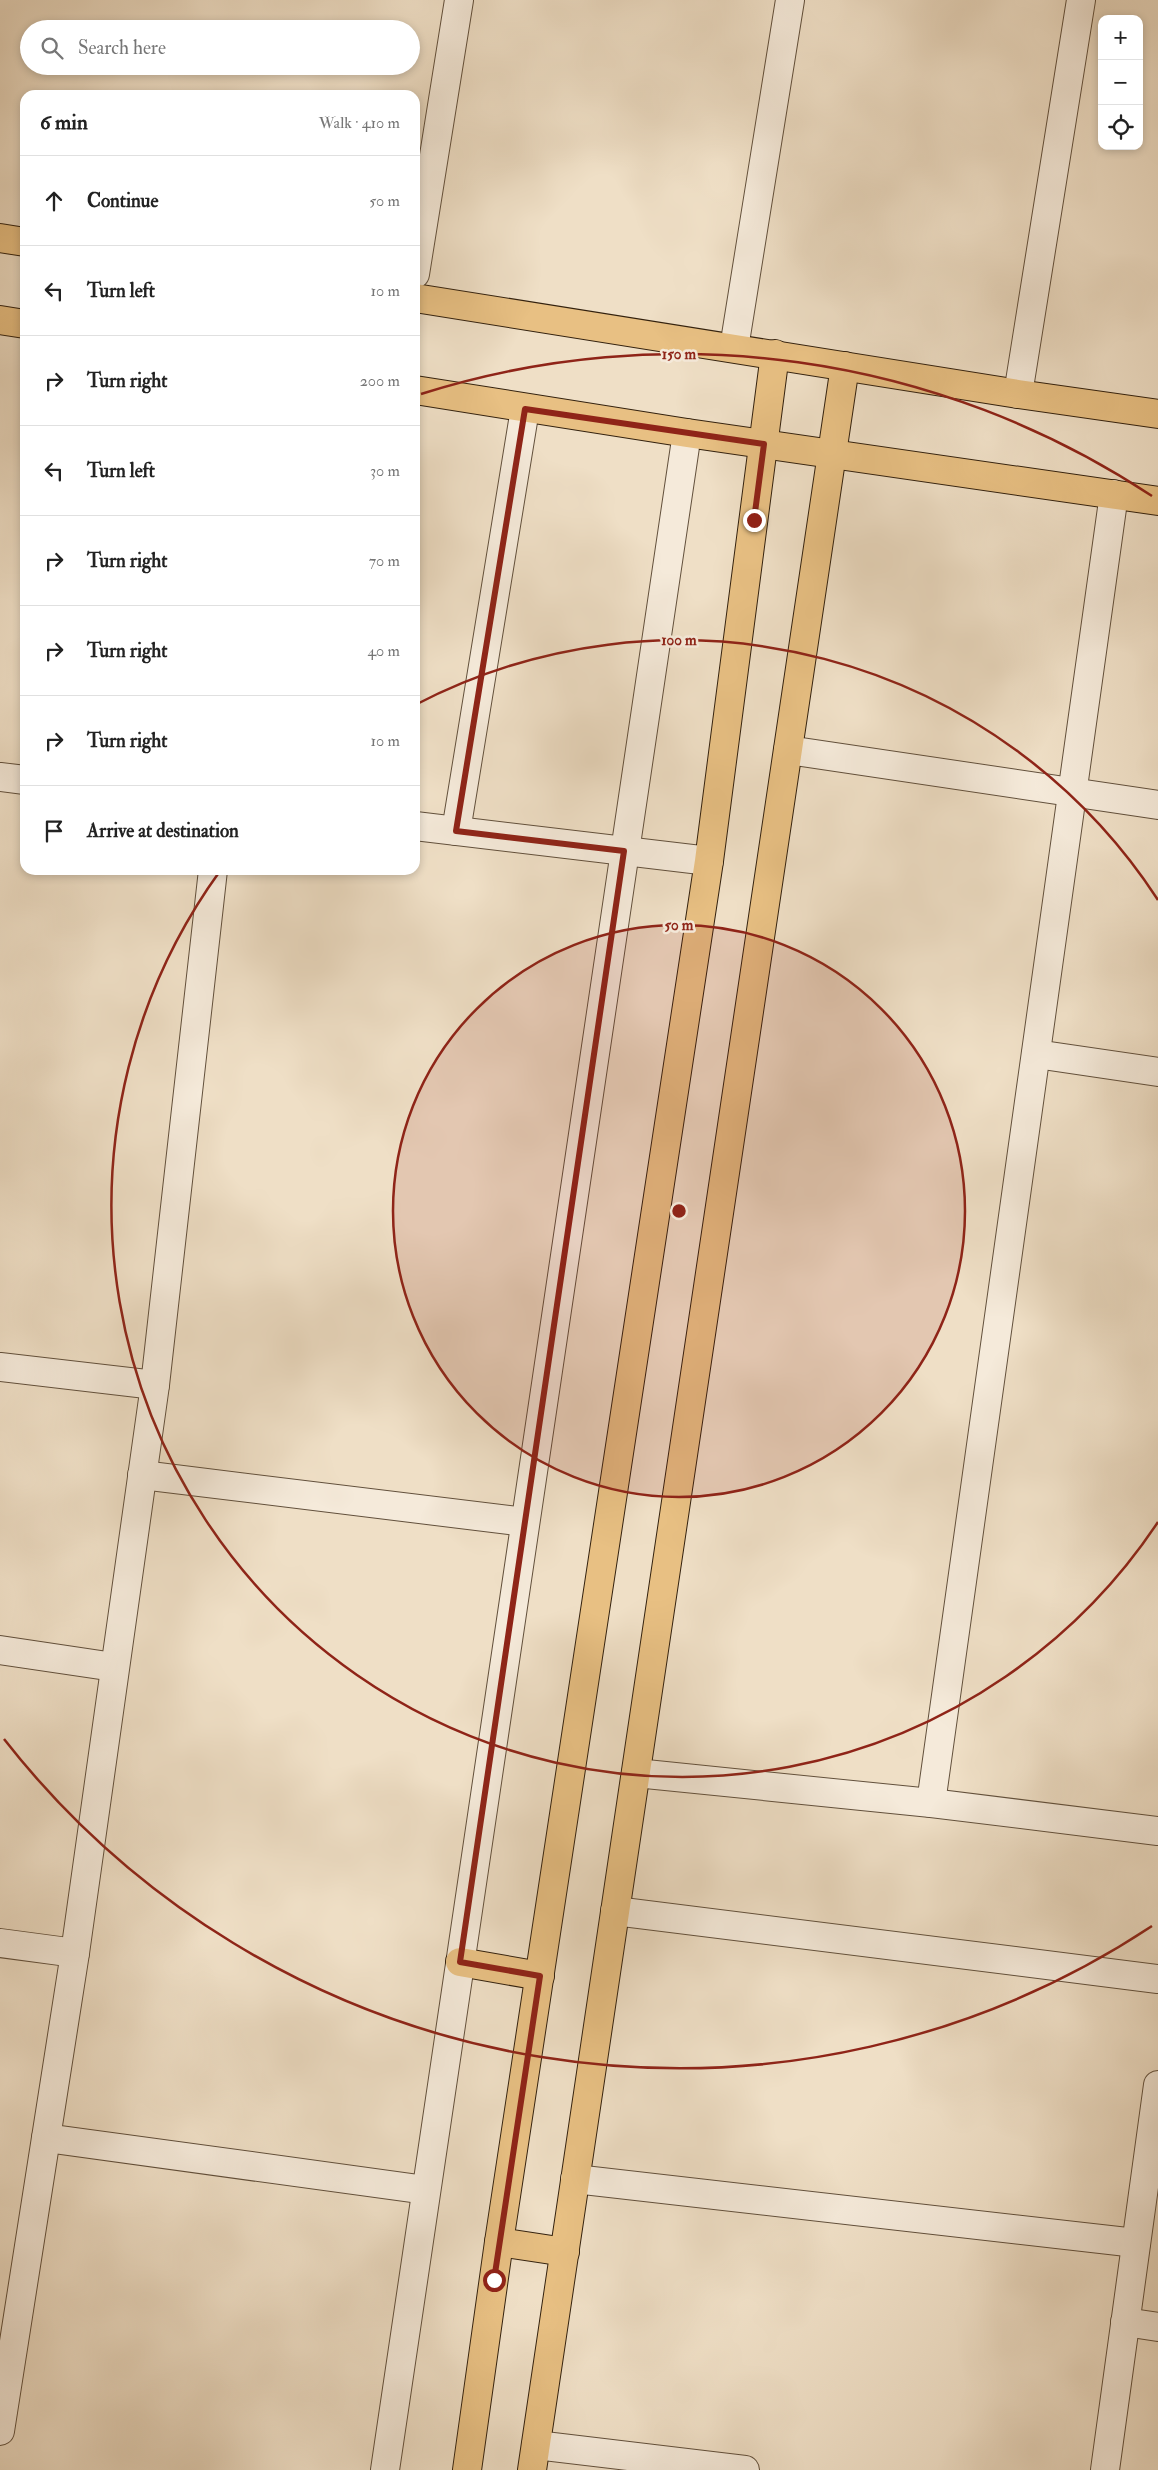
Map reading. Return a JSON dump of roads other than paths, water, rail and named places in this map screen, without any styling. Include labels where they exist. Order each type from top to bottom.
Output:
[{"type":"main road","points":[[0,238],[20,241]]},
{"type":"main road","points":[[420,299],[1018,394],[1158,414]]},
{"type":"main road","points":[[0,320],[20,323]]},
{"type":"main road","points":[[467,2470],[499,2242],[709,861],[775,354]]},
{"type":"main road","points":[[534,2458],[845,366]]},
{"type":"main road","points":[[420,391],[525,409],[1158,501]]},
{"type":"main road","points":[[460,1962],[540,1976]]},
{"type":"main road","points":[[499,2242],[564,2252]]},
{"type":"street","points":[[420,242],[458,0]]},
{"type":"street","points":[[734,348],[790,0]]},
{"type":"street","points":[[1018,394],[1081,0]]},
{"type":"street","points":[[456,831],[525,409]]},
{"type":"street","points":[[385,2470],[686,433]]},
{"type":"street","points":[[931,1803],[1114,494]]},
{"type":"street","points":[[788,750],[1158,805]]},
{"type":"street","points":[[0,777],[20,779]]},
{"type":"street","points":[[420,827],[709,861]]},
{"type":"street","points":[[0,2431],[75,1953],[155,1386],[212,875]]},
{"type":"street","points":[[1036,1054],[1158,1072]]},
{"type":"street","points":[[0,1367],[155,1386]]},
{"type":"street","points":[[142,1475],[525,1522]]},
{"type":"street","points":[[0,1650],[114,1666]]},
{"type":"street","points":[[636,1772],[931,1803],[1158,1831]]},
{"type":"street","points":[[615,1911],[1158,1978]]},
{"type":"street","points":[[0,1943],[75,1953]]},
{"type":"street","points":[[1105,2470],[1158,2085]]},
{"type":"street","points":[[46,2138],[426,2190]]},
{"type":"street","points":[[575,2179],[1136,2243]]},
{"type":"street","points":[[1125,2322],[1158,2327]]},
{"type":"street","points":[[534,2458],[745,2470]]}]
